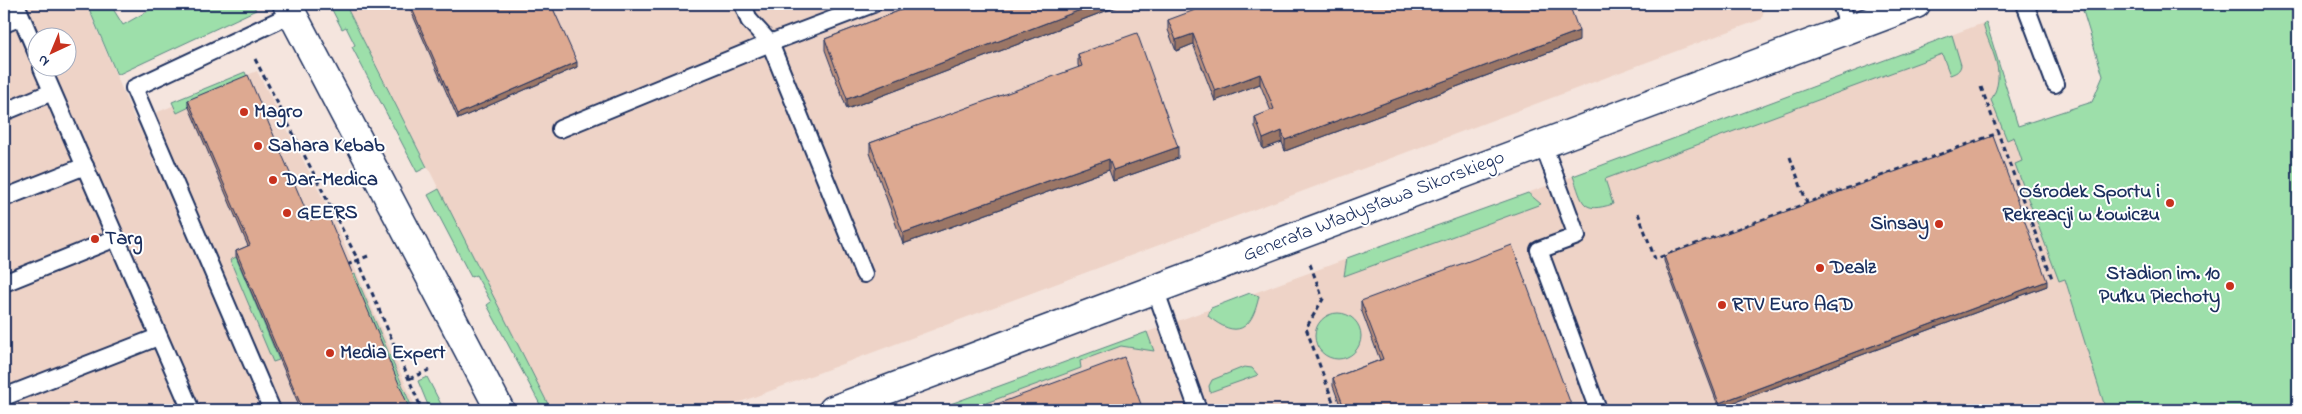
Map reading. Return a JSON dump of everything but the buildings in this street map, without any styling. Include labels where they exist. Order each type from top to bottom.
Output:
[{"type":"street","name":"Generała Władysława Sikorskiego","points":[[833,410],[1543,144],[1845,16],[1916,4]]},
{"type":"street","points":[[289,9],[500,410]]},
{"type":"lane","points":[[743,4],[749,20],[770,43],[864,274]]},
{"type":"lane","points":[[560,130],[770,43],[873,4]]},
{"type":"lane","points":[[2025,4],[2055,84]]},
{"type":"lane","points":[[272,410],[134,88],[244,37],[289,9]]},
{"type":"lane","points":[[4,24],[18,10],[28,33]]},
{"type":"lane","points":[[46,78],[191,410]]},
{"type":"lane","points":[[4,112],[52,92]]},
{"type":"lane","points":[[1543,144],[1577,236],[1540,250],[1598,410]]},
{"type":"lane","points":[[4,198],[85,166]]},
{"type":"lane","points":[[4,283],[116,238]]},
{"type":"lane","points":[[1155,289],[1198,410]]},
{"type":"lane","points":[[4,397],[158,337]]},
{"type":"path","points":[[244,37],[358,260],[422,410]]},
{"type":"path","points":[[1981,87],[2053,281]]},
{"type":"path","points":[[1638,213],[1655,259],[1998,133]]},
{"type":"path","points":[[1790,158],[1807,203]]},
{"type":"path","points":[[347,265],[368,256]]},
{"type":"path","points":[[1310,264],[1323,298],[1306,328],[1336,410]]},
{"type":"path","points":[[409,379],[429,370]]},
{"type":"shaded area","points":[[4,4],[86,4],[180,226],[136,121],[257,71],[332,216],[417,410],[4,410]]},
{"type":"shaded area","points":[[345,4],[1765,4],[1762,19],[719,410],[551,410]]},
{"type":"shaded area","points":[[1986,22],[2106,410],[934,410],[1541,188]]},
{"type":"green space","points":[[87,4],[110,4],[123,25],[160,4],[252,4],[256,10],[117,75]]},
{"type":"green space","points":[[329,4],[345,4],[427,167],[417,172],[352,47],[355,45],[346,27],[342,29]]},
{"type":"green space","name":"Ośrodek Sportu i Rekreacji w Łowiczu","points":[[2102,4],[2298,4],[2298,410],[2106,410],[2065,279],[2059,281],[2015,164],[2022,161],[2014,137],[2007,140],[1991,100],[1996,90],[1998,71],[1983,24],[1986,22],[2018,126],[2092,102],[2103,76],[2083,11]]},
{"type":"green space","points":[[1952,35],[1961,65],[1959,70],[1950,75],[1942,54],[1605,179],[1613,204],[1595,208],[1589,207],[1582,199],[1573,176]]},
{"type":"green space","points":[[245,72],[248,79],[177,113],[172,102]]},
{"type":"green space","points":[[439,189],[551,410],[543,410],[487,305],[491,302],[476,275],[471,277],[428,195]]},
{"type":"green space","points":[[1528,193],[1541,204],[1344,276],[1347,258]]},
{"type":"green space","points":[[236,257],[279,360],[273,362],[230,260]]},
{"type":"green space","points":[[355,274],[413,410],[408,410],[351,276]]},
{"type":"green space","points":[[1250,293],[1259,296],[1252,317],[1242,328],[1227,328],[1208,316],[1211,308]]},
{"type":"green space","points":[[1338,313],[1351,317],[1357,323],[1361,336],[1357,349],[1351,355],[1338,359],[1325,355],[1319,349],[1315,336],[1319,323],[1325,317]]},
{"type":"green space","points":[[1147,332],[1154,351],[1121,346],[1080,361],[1081,368],[967,410],[934,410]]},
{"type":"green space","points":[[1244,367],[1252,368],[1258,375],[1210,392],[1209,386],[1212,380]]},
{"type":"green space","points":[[427,377],[444,410],[430,410],[418,381]]},
{"type":"place","name":"Magro","points":[[244,112]]},
{"type":"place","name":"Sahara Kebab","points":[[258,146]]},
{"type":"place","name":"Dar-Medica","points":[[273,180]]},
{"type":"place","name":"Ośrodek Sportu i Rekreacji w Łowiczu","points":[[2170,203]]},
{"type":"place","name":"GEERS","points":[[287,213]]},
{"type":"place","name":"Sinsay","points":[[1939,224]]},
{"type":"place","name":"Targ","points":[[95,239]]},
{"type":"place","name":"Dealz","points":[[1820,268]]},
{"type":"place","name":"Stadion im. 10 Pułku Piechoty","points":[[2230,286]]},
{"type":"place","name":"RTV Euro AGD","points":[[1722,305]]},
{"type":"place","name":"Media Expert","points":[[330,353]]}]
